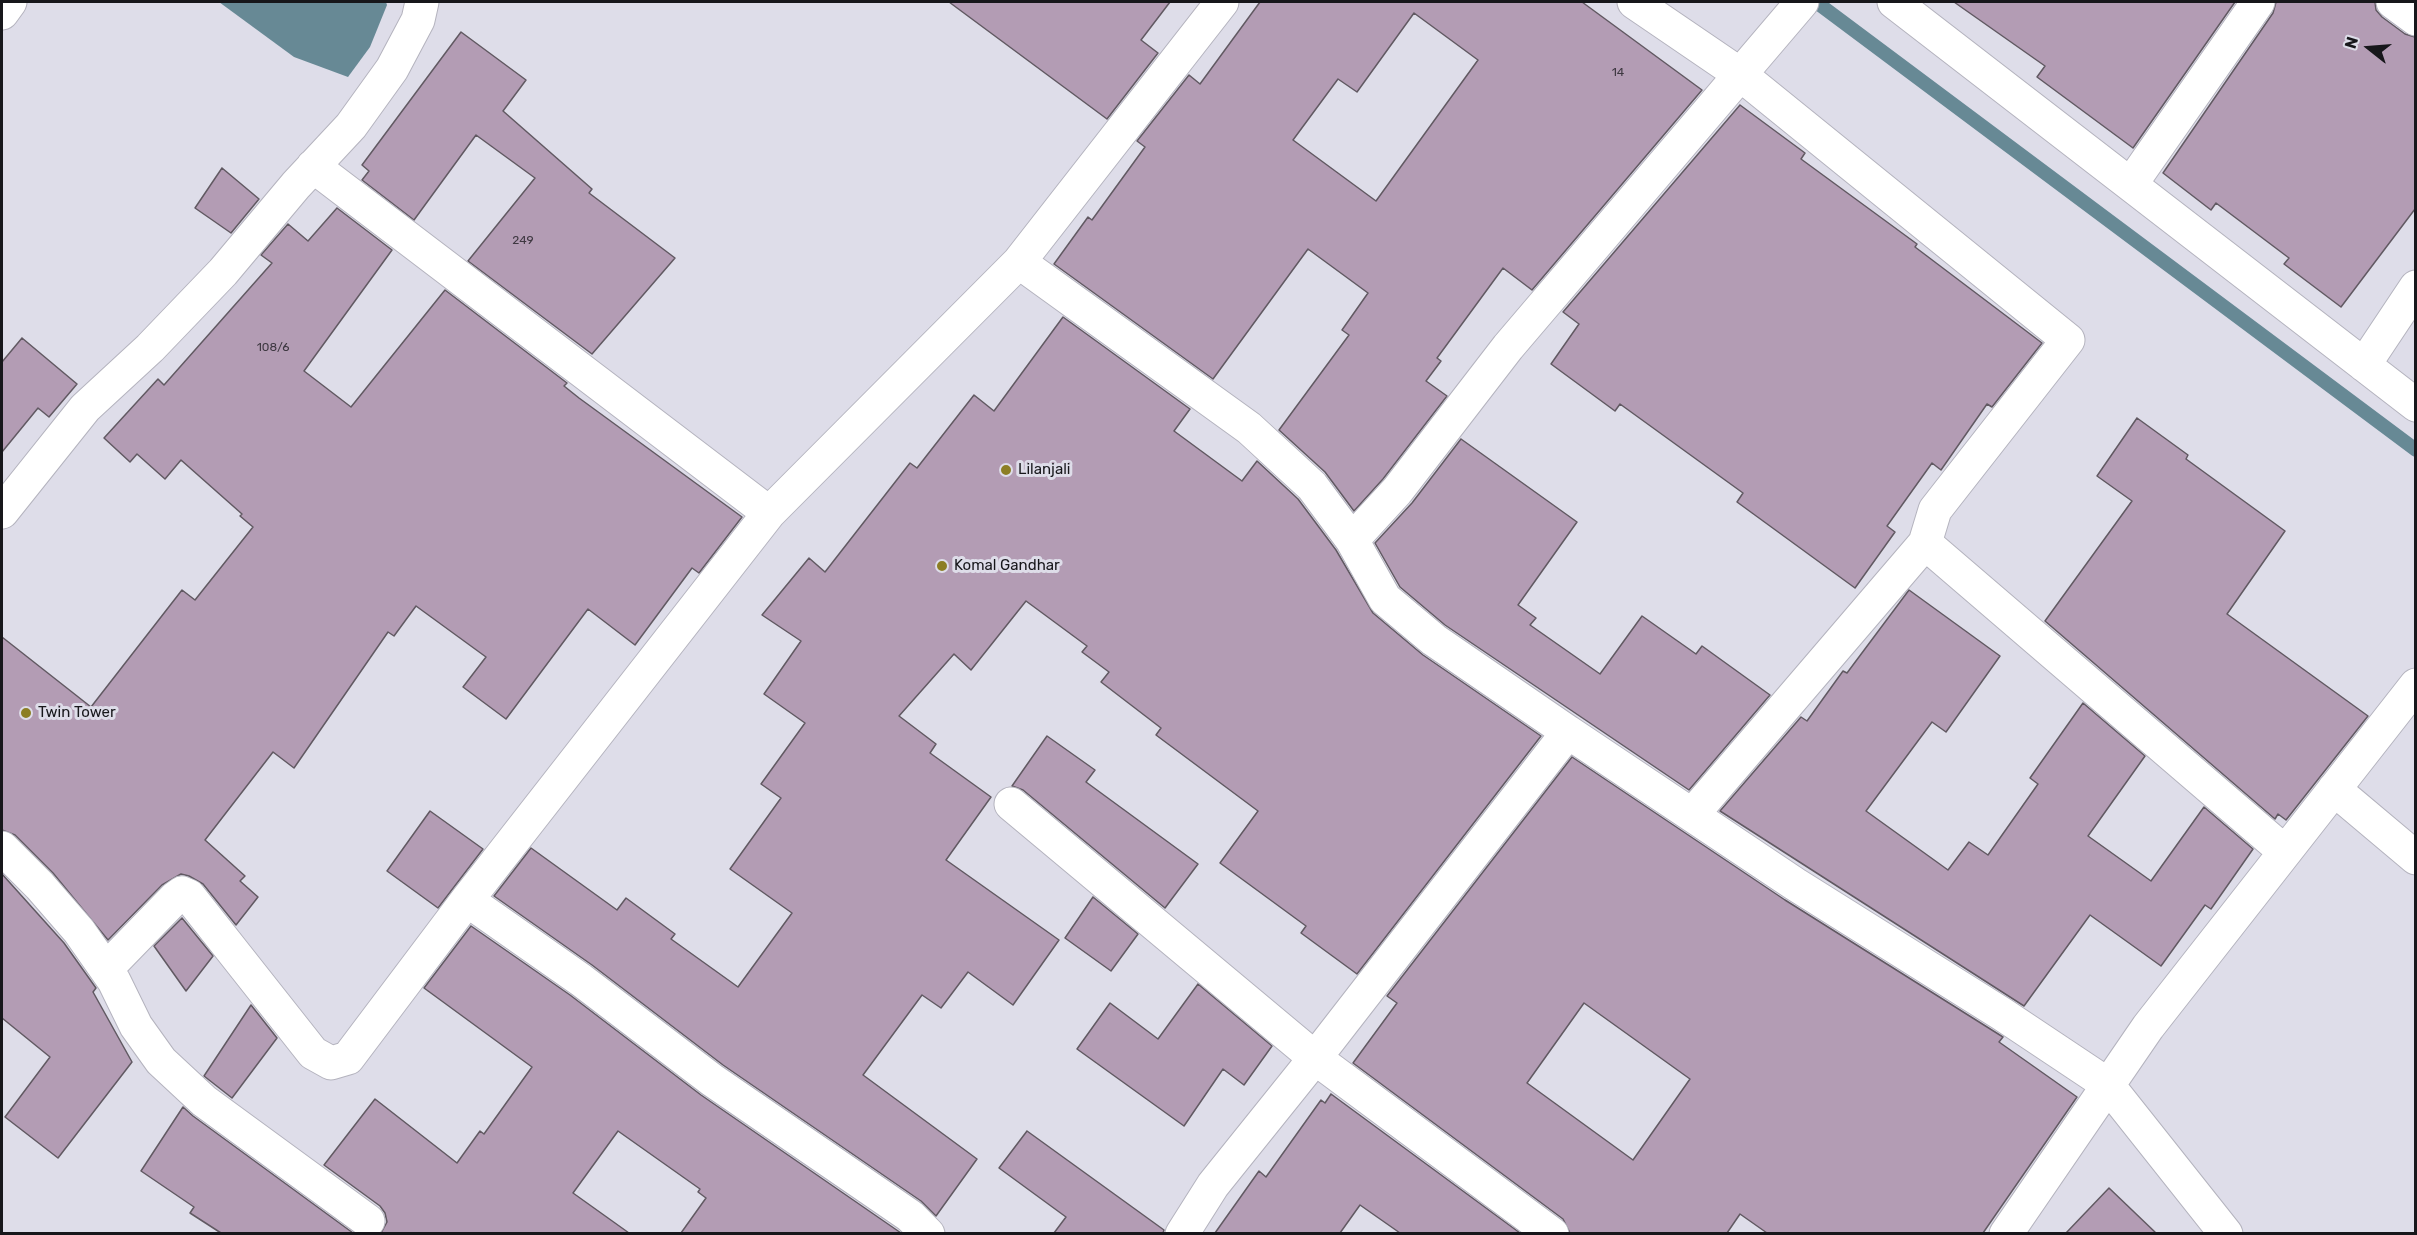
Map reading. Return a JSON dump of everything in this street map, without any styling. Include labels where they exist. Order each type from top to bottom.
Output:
[{"type":"street","points":[[2,13],[10,2]]},
{"type":"street","points":[[2,512],[85,408],[150,348],[223,272],[313,166],[351,126],[392,69],[418,20],[422,2]]},
{"type":"street","points":[[106,969],[182,893],[189,896],[314,1053],[332,1063],[348,1058],[467,900],[769,513],[1019,262],[1222,2]]},
{"type":"street","points":[[1634,2],[1740,75],[2068,339],[1935,510],[1925,543],[1692,815]]},
{"type":"street","points":[[1352,540],[1397,491],[1508,347],[1802,2]]},
{"type":"street","points":[[1894,2],[2415,405]]},
{"type":"street","points":[[2131,184],[2258,2]]},
{"type":"street","points":[[2393,2],[2415,19]]},
{"type":"street","points":[[313,166],[769,513]]},
{"type":"street","points":[[1019,262],[1249,428],[1312,486],[1352,540],[1385,599],[1434,640],[1692,815],[2107,1084],[2226,1233]]},
{"type":"street","points":[[2364,365],[2415,287]]},
{"type":"street","points":[[1925,543],[2285,852]]},
{"type":"street","points":[[2006,1233],[2148,1027],[2415,685]]},
{"type":"street","points":[[1182,1233],[1213,1185],[1315,1058],[1568,732]]},
{"type":"street","points":[[2334,789],[2415,858]]},
{"type":"street","points":[[1011,804],[1315,1058],[1552,1233]]},
{"type":"street","points":[[2,848],[40,885],[79,931],[106,969],[136,1026],[160,1061],[204,1101],[368,1221]]},
{"type":"street","points":[[467,900],[581,980],[721,1086],[901,1210],[928,1233]]},
{"type":"water","points":[[219,2],[386,2],[387,5],[370,47],[348,77],[294,57]]},
{"type":"building","points":[[949,2],[1170,2],[1141,40],[1158,53],[1107,119]]},
{"type":"building","points":[[1260,2],[1582,2],[1702,90],[1532,290],[1503,268],[1437,358],[1441,361],[1426,381],[1447,396],[1383,479],[1354,511],[1325,472],[1279,430],[1349,335],[1342,330],[1368,293],[1308,249],[1213,379],[1054,264],[1088,217],[1092,220],[1145,147],[1137,141],[1189,75],[1200,84]],"holes":[[[1414,13],[1478,60],[1376,201],[1293,140],[1338,79],[1357,92]]]},
{"type":"building","points":[[1954,2],[2235,2],[2133,148],[2037,77],[2045,66]]},
{"type":"building","points":[[2276,2],[2375,2],[2376,10],[2382,17],[2405,34],[2415,37],[2415,209],[2341,307],[2284,264],[2289,258],[2216,203],[2211,210],[2163,173],[2273,13]]},
{"type":"building","points":[[461,32],[526,80],[503,111],[592,189],[589,193],[675,258],[592,354],[468,261],[535,178],[476,135],[414,220],[362,180],[369,171],[362,165]]},
{"type":"building","points":[[1740,105],[1805,153],[1801,159],[1917,244],[1915,247],[2042,343],[1992,407],[1987,404],[1941,470],[1932,463],[1887,526],[1895,532],[1855,588],[1737,502],[1743,493],[1620,404],[1615,411],[1551,364],[1579,324],[1563,312]]},
{"type":"building","points":[[222,168],[259,199],[231,233],[195,208]]},
{"type":"building","points":[[337,208],[392,250],[304,371],[351,407],[445,290],[567,383],[564,386],[579,398],[742,517],[699,573],[692,568],[635,645],[588,609],[506,719],[463,687],[486,657],[416,606],[394,636],[388,632],[294,768],[273,752],[205,840],[245,876],[240,881],[258,897],[236,925],[203,884],[181,874],[162,885],[108,940],[53,873],[15,835],[2,830],[2,637],[91,707],[182,590],[195,600],[253,527],[240,516],[242,514],[181,460],[165,479],[137,454],[130,462],[104,438],[158,379],[164,385],[272,263],[261,255],[288,224],[308,241]]},
{"type":"building","points":[[1063,317],[1190,409],[1174,431],[1242,481],[1257,461],[1298,499],[1336,550],[1373,613],[1423,655],[1541,736],[1357,974],[1301,933],[1306,926],[1220,863],[1258,811],[1156,735],[1161,728],[1101,682],[1109,672],[1082,652],[1087,646],[1026,601],[971,670],[954,654],[899,716],[936,744],[930,753],[991,797],[946,860],[1059,940],[1013,1005],[968,972],[941,1008],[922,995],[863,1075],[977,1159],[936,1216],[921,1201],[723,1065],[592,965],[494,896],[531,848],[617,910],[626,898],[675,934],[671,939],[738,987],[792,913],[730,869],[781,798],[761,784],[805,723],[764,694],[801,641],[762,615],[809,558],[825,572],[910,463],[917,468],[974,395],[994,411]]},
{"type":"building","points":[[22,338],[77,384],[49,417],[38,408],[2,452],[2,362]]},
{"type":"building","points":[[2137,418],[2188,455],[2186,459],[2285,531],[2227,614],[2368,716],[2286,820],[2278,814],[2275,819],[2045,621],[2132,501],[2097,476]]},
{"type":"building","points":[[1461,439],[1577,522],[1518,605],[1536,618],[1530,625],[1600,674],[1642,616],[1696,654],[1702,646],[1770,695],[1689,790],[1445,625],[1400,587],[1375,543],[1412,503]]},
{"type":"building","points":[[1909,590],[2000,656],[1946,732],[1932,722],[1866,811],[1948,870],[1969,842],[1988,855],[2038,784],[2030,778],[2083,703],[2145,756],[2088,836],[2151,881],[2204,807],[2253,849],[2211,909],[2205,905],[2161,966],[2090,915],[2024,1006],[1720,811],[1801,717],[1807,721],[1843,671],[1847,673]]},
{"type":"building","points":[[1047,736],[1095,770],[1086,782],[1198,864],[1165,908],[1023,790],[1012,786]]},
{"type":"building","points":[[1572,757],[1785,900],[2003,1037],[1999,1042],[2077,1097],[1983,1233],[1767,1233],[1740,1214],[1727,1233],[1570,1233],[1563,1219],[1353,1063],[1397,1003],[1387,996]],"holes":[[[1584,1003],[1690,1079],[1633,1160],[1527,1083]]]},
{"type":"building","points":[[430,811],[483,849],[438,908],[387,871]]},
{"type":"building","points":[[2,874],[64,943],[96,988],[93,992],[132,1062],[58,1158],[5,1117],[50,1057],[2,1018]]},
{"type":"building","points":[[1093,897],[1138,934],[1111,971],[1065,938]]},
{"type":"building","points":[[182,918],[213,956],[186,991],[154,946]]},
{"type":"building","points":[[471,926],[570,995],[701,1095],[901,1233],[681,1233],[706,1198],[698,1192],[700,1189],[618,1131],[573,1193],[629,1233],[381,1233],[387,1222],[380,1206],[324,1165],[375,1099],[457,1163],[480,1131],[484,1134],[532,1067],[424,988]]},
{"type":"building","points":[[1198,984],[1272,1046],[1244,1085],[1223,1069],[1184,1126],[1077,1049],[1110,1003],[1158,1039]]},
{"type":"building","points":[[251,1005],[277,1038],[232,1098],[204,1076]]},
{"type":"building","points":[[1331,1094],[1520,1233],[1400,1233],[1360,1205],[1340,1233],[1215,1233],[1259,1171],[1266,1177],[1321,1100],[1325,1103]]},
{"type":"building","points":[[183,1107],[353,1233],[221,1233],[190,1213],[194,1207],[141,1171]]},
{"type":"building","points":[[1027,1131],[1164,1230],[1163,1233],[1054,1233],[1066,1217],[999,1168]]},
{"type":"building","points":[[2109,1188],[2156,1233],[2066,1233]]},
{"type":"waterway","points":[[1816,2],[2416,450]]},
{"type":"place","name":"Lilanjali","points":[[1006,470]]},
{"type":"place","name":"Komal Gandhar","points":[[942,566]]},
{"type":"place","name":"Twin Tower","points":[[26,713]]}]
